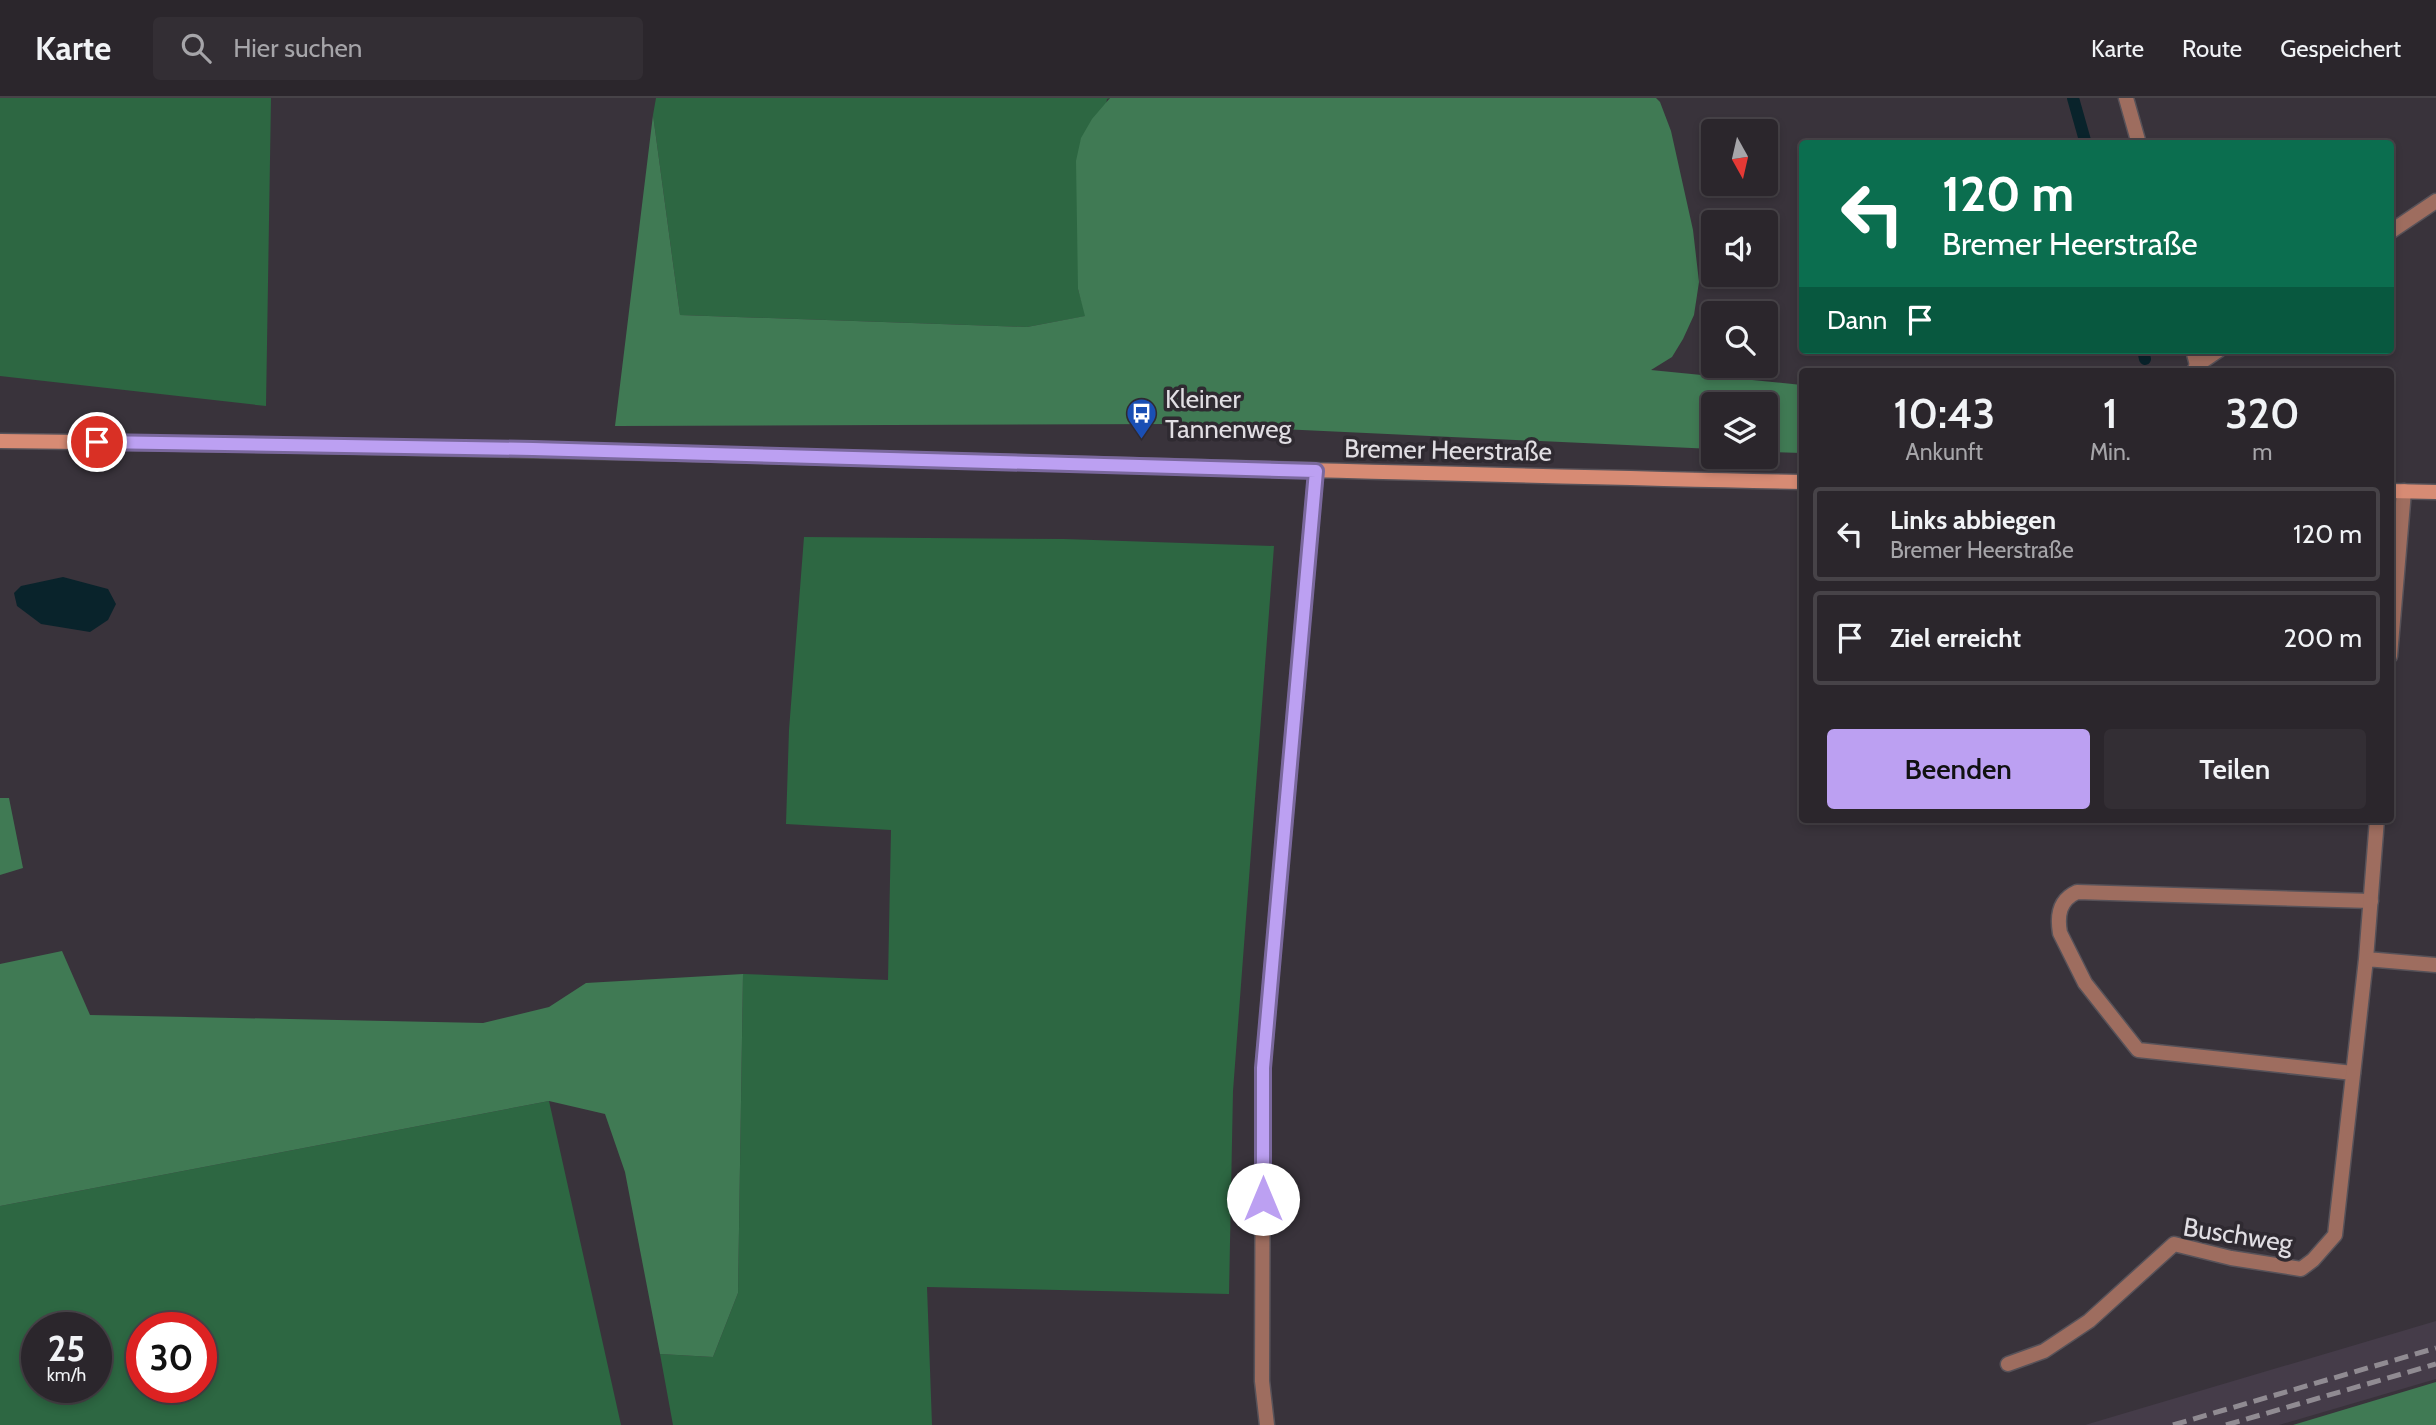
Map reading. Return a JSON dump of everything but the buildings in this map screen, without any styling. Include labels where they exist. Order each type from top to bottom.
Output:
[{"type":"main road","name":"Bremer Heerstraße","points":[[0,441],[520,449],[1799,482]]},
{"type":"main road","points":[[2397,491],[2436,492]]},
{"type":"street","points":[[2126,98],[2137,140]]},
{"type":"street","points":[[2394,229],[2436,201]]},
{"type":"street","points":[[2195,368],[2214,354]]},
{"type":"street","points":[[1267,1425],[1262,1381],[1263,1068],[1316,471]]},
{"type":"street","points":[[2394,562],[2397,491]]},
{"type":"street","name":"Buschweg","points":[[2008,1364],[2044,1351],[2089,1321],[2174,1244],[2231,1258],[2301,1269],[2313,1260],[2335,1235],[2366,959],[2377,823]]},
{"type":"street","points":[[2353,1073],[2138,1050],[2085,983],[2060,933],[2061,903],[2067,896],[2077,892],[2371,901]]},
{"type":"street","points":[[2366,959],[2436,965]]},
{"type":"shaded area","points":[[2436,1321],[2436,1379],[2279,1425],[2085,1425]]},
{"type":"green space","points":[[0,98],[271,98],[266,406],[0,376]]},
{"type":"green space","points":[[656,98],[1110,98],[1107,99],[1078,289],[1086,316],[1027,327],[680,315],[653,115]]},
{"type":"green space","points":[[1110,98],[1656,98],[1671,131],[1693,230],[1699,282],[1694,315],[1683,339],[1672,357],[1651,370],[1701,375],[1701,378],[1799,385],[1799,453],[1778,452],[1778,392],[1701,392],[1701,448],[1170,424],[615,426],[653,115],[680,315],[1027,327],[1085,316],[1078,289],[1076,161],[1081,138],[1092,119]]},
{"type":"green space","points":[[804,537],[1064,539],[1274,546],[1233,1091],[1229,1294],[927,1287],[932,1425],[673,1425],[660,1354],[713,1357],[738,1293],[743,974],[888,980],[891,830],[786,824],[789,730]]},
{"type":"green space","points":[[0,798],[9,798],[23,868],[0,875]]},
{"type":"green space","points":[[62,951],[90,1015],[483,1023],[549,1007],[586,983],[743,974],[738,1293],[713,1357],[660,1354],[625,1172],[605,1114],[549,1101],[0,1206],[0,964]]},
{"type":"green space","points":[[549,1101],[621,1425],[0,1425],[0,1206]]},
{"type":"green space","points":[[2436,1382],[2436,1425],[2293,1425]]},
{"type":"water","points":[[63,577],[108,589],[116,604],[108,620],[90,632],[41,624],[17,606],[14,593],[21,586]]},
{"type":"waterway","points":[[2073,98],[2085,140]]},
{"type":"waterway","points":[[2144,354],[2145,359]]},
{"type":"railway","points":[[2173,1425],[2436,1348]]},
{"type":"railway","points":[[2226,1425],[2436,1364]]},
{"type":"place","name":"Kleiner Tannenweg","points":[[1142,441]]},
{"type":"route","points":[[97,442],[533,449],[1316,471],[1263,1068],[1263,1199]]}]
